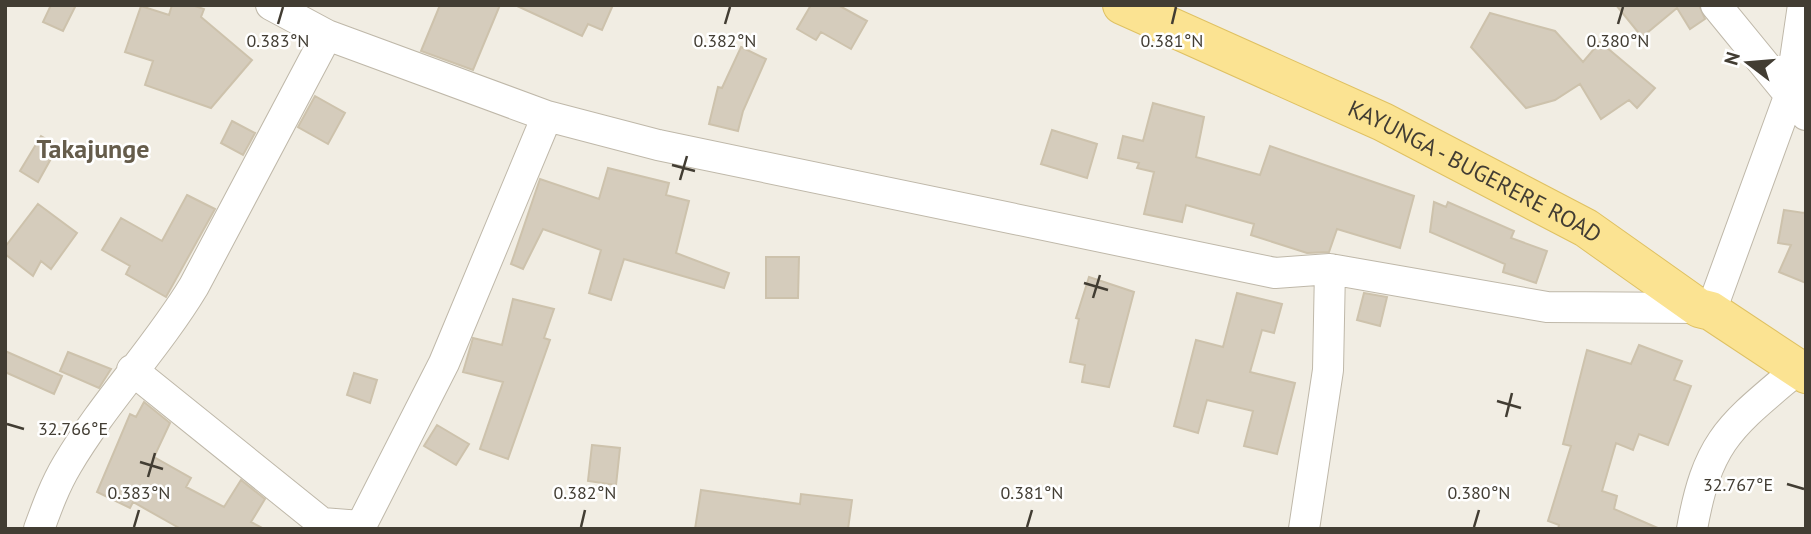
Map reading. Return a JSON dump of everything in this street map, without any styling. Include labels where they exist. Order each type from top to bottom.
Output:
[{"type":"main road","name":"KAYUNGA - BUGERERE ROAD","points":[[1122,5],[1383,122],[1586,228],[1802,371]]},
{"type":"street","points":[[271,5],[327,35],[547,116],[658,145],[1166,252],[1275,272],[1330,269],[1547,307],[1705,309],[1798,104],[1803,5]]},
{"type":"street","points":[[1716,5],[1798,104]]},
{"type":"street","points":[[39,529],[65,468],[132,370],[175,317],[194,286],[327,35]]},
{"type":"street","points":[[132,370],[322,523],[362,526],[444,363],[547,116]]},
{"type":"street","points":[[1304,529],[1328,370],[1330,269]]},
{"type":"street","points":[[1692,529],[1700,487],[1711,456],[1735,422],[1802,371]]},
{"type":"building","points":[[51,5],[76,5],[63,31],[43,22]]},
{"type":"building","points":[[172,5],[192,5],[204,9],[201,17],[252,60],[211,108],[145,85],[153,61],[125,52],[141,6],[169,15]]},
{"type":"building","points":[[440,5],[500,5],[473,70],[421,51]]},
{"type":"building","points":[[515,5],[613,5],[602,30],[588,24],[582,36]]},
{"type":"building","points":[[811,5],[838,5],[867,21],[851,49],[821,32],[816,40],[797,29]]},
{"type":"building","points":[[1616,5],[1699,5],[1705,19],[1690,29],[1677,8],[1642,37]]},
{"type":"building","points":[[1490,13],[1555,31],[1583,62],[1600,42],[1655,88],[1637,108],[1629,100],[1601,119],[1580,84],[1555,100],[1526,108],[1471,47]]},
{"type":"building","points":[[741,47],[766,59],[743,111],[738,131],[709,124],[718,87],[722,88]]},
{"type":"building","points":[[315,96],[345,113],[328,144],[298,127]]},
{"type":"building","points":[[1153,103],[1204,117],[1196,157],[1260,175],[1270,146],[1414,196],[1400,248],[1337,229],[1329,252],[1307,253],[1251,235],[1254,224],[1186,205],[1182,222],[1144,214],[1154,172],[1137,168],[1139,163],[1118,158],[1123,136],[1143,141]]},
{"type":"building","points":[[232,121],[255,133],[243,155],[221,143]]},
{"type":"building","points":[[1052,130],[1097,144],[1087,178],[1041,164]]},
{"type":"building","points":[[41,136],[58,146],[38,182],[20,171]]},
{"type":"building","points":[[608,168],[669,183],[666,195],[689,201],[676,253],[729,273],[724,288],[624,259],[611,300],[589,293],[601,250],[543,229],[523,269],[511,264],[540,179],[599,199]]},
{"type":"building","points":[[187,195],[215,209],[166,297],[126,274],[130,266],[102,250],[121,218],[162,241]]},
{"type":"building","points":[[1434,202],[1446,207],[1448,202],[1514,231],[1511,238],[1547,251],[1536,283],[1503,272],[1505,264],[1430,232]]},
{"type":"building","points":[[38,204],[77,233],[51,269],[41,261],[33,276],[5,254],[5,247]]},
{"type":"building","points":[[1784,210],[1804,213],[1806,210],[1806,283],[1779,272],[1791,245],[1778,243]]},
{"type":"building","points":[[766,257],[799,257],[798,298],[766,298]]},
{"type":"building","points":[[1089,277],[1134,292],[1109,387],[1082,382],[1085,365],[1070,362],[1079,319],[1076,318]]},
{"type":"building","points":[[1237,293],[1282,304],[1274,333],[1262,330],[1250,372],[1295,383],[1277,454],[1244,446],[1253,411],[1207,400],[1198,433],[1174,426],[1196,340],[1223,347]]},
{"type":"building","points":[[1364,293],[1387,297],[1380,326],[1357,320]]},
{"type":"building","points":[[513,299],[554,309],[544,338],[550,340],[508,459],[480,449],[503,382],[463,372],[473,338],[502,345]]},
{"type":"building","points":[[1639,345],[1682,361],[1674,380],[1691,386],[1668,445],[1639,434],[1633,450],[1616,443],[1602,491],[1617,496],[1614,509],[1660,529],[1558,529],[1559,525],[1548,521],[1571,446],[1563,444],[1587,350],[1631,364]]},
{"type":"building","points":[[5,351],[62,376],[54,394],[5,372]]},
{"type":"building","points":[[68,352],[111,369],[99,388],[60,371]]},
{"type":"building","points":[[354,373],[377,380],[370,403],[347,395]]},
{"type":"building","points":[[144,402],[170,423],[154,457],[191,478],[186,487],[224,507],[241,480],[265,499],[251,522],[264,529],[181,529],[133,502],[130,508],[97,492],[130,414],[136,417]]},
{"type":"building","points":[[437,425],[469,444],[456,465],[424,446]]},
{"type":"building","points":[[592,445],[620,448],[616,485],[588,481]]},
{"type":"building","points":[[701,490],[800,504],[801,494],[852,500],[848,529],[695,529]]},
{"type":"district","name":"Takajunge","points":[[93,149]]}]
